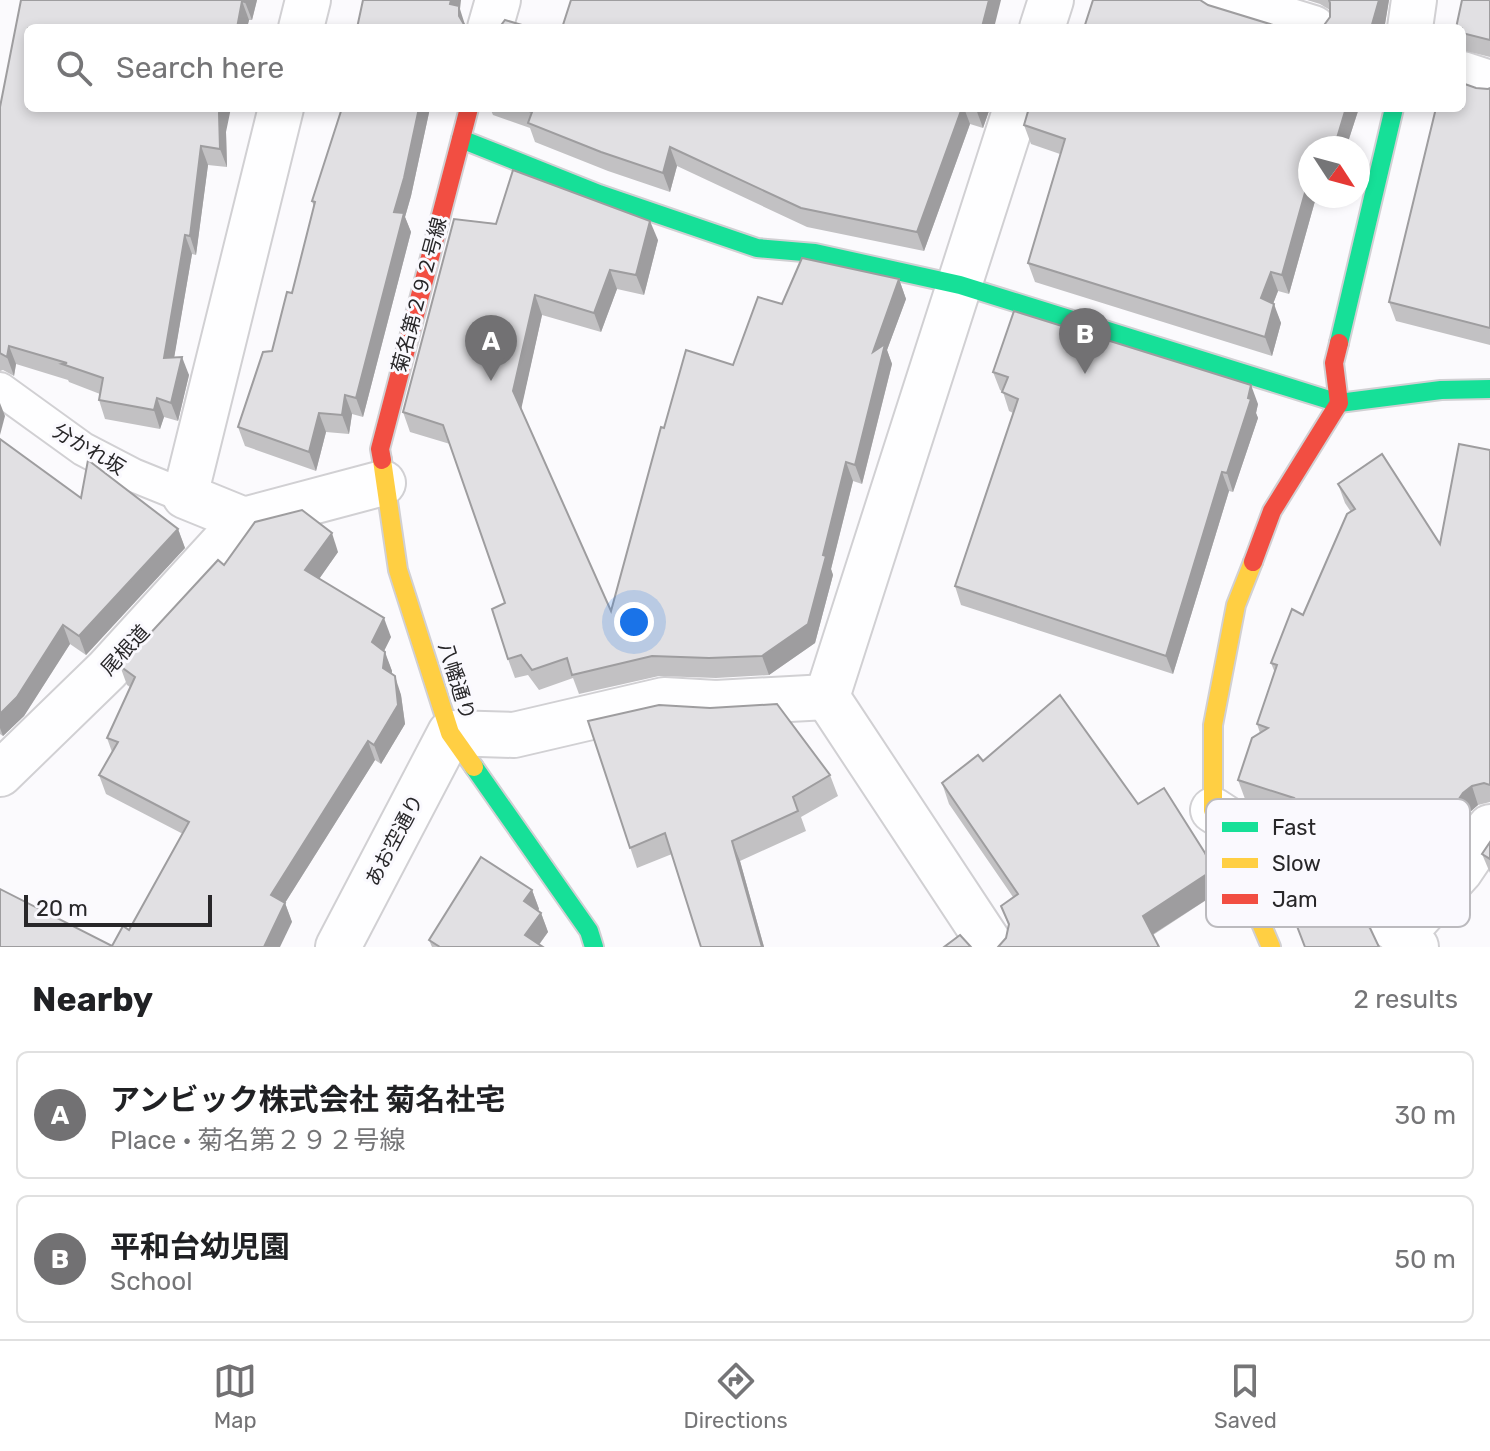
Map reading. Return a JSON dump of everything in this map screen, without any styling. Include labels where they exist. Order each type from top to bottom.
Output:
[{"type":"street","points":[[302,24],[308,0]]},
{"type":"street","points":[[491,24],[498,0]]},
{"type":"street","points":[[1043,24],[1051,0]]},
{"type":"street","points":[[1222,0],[1300,24]]},
{"type":"street","points":[[1411,24],[1414,0]]},
{"type":"street","points":[[1466,75],[1490,83]]},
{"type":"street","points":[[280,112],[185,496],[244,520],[383,483]]},
{"type":"street","name":"菊名第２９２号線","points":[[383,483],[380,449],[468,112]]},
{"type":"street","points":[[827,697],[1015,112]]},
{"type":"street","points":[[1213,799],[1213,725],[1236,605],[1272,511],[1339,403],[1334,363],[1393,112]]},
{"type":"street","points":[[461,139],[599,194],[757,248],[815,253],[960,285],[1339,403],[1441,390],[1490,389]]},
{"type":"street","name":"八幡通り","points":[[383,483],[398,570],[450,733],[589,931],[594,947]]},
{"type":"street","name":"尾根道","points":[[0,774],[107,670],[244,520]]},
{"type":"street","points":[[450,733],[514,735],[664,700],[716,703],[827,697]]},
{"type":"street","points":[[827,697],[992,947]]},
{"type":"street","name":"あお空通り","points":[[338,947],[450,733]]},
{"type":"street","points":[[1470,856],[1490,827]]},
{"type":"street","points":[[1263,927],[1271,947]]},
{"type":"street","points":[[1389,927],[1409,940]]},
{"type":"lane","name":"分かれ坂","points":[[0,389],[83,449],[133,475],[185,496]]},
{"type":"building","points":[[21,0],[246,0],[242,1],[238,24],[24,24],[24,112],[219,112],[220,149],[201,146],[190,236],[185,235],[164,358],[182,357],[171,403],[157,398],[154,410],[99,400],[103,378],[62,364],[67,363],[9,346],[7,357],[0,353],[0,107]]},
{"type":"building","points":[[363,0],[451,0],[450,4],[459,6],[459,16],[464,24],[358,24]]},
{"type":"building","points":[[571,0],[989,0],[983,24],[563,24]]},
{"type":"building","points":[[1093,0],[1200,0],[1270,24],[1085,24]]},
{"type":"building","points":[[1329,0],[1379,0],[1372,24],[1325,24],[1330,17]]},
{"type":"building","points":[[1462,0],[1490,0],[1490,40],[1466,34],[1466,24],[1457,24]]},
{"type":"building","points":[[1466,84],[1490,88],[1490,328],[1389,302],[1435,112],[1466,112]]},
{"type":"building","points":[[341,112],[418,112],[394,212],[404,213],[356,398],[345,395],[342,415],[319,413],[309,452],[238,427],[263,352],[272,351],[287,292],[292,293],[315,202],[312,201]]},
{"type":"building","points":[[532,112],[961,112],[917,232],[801,208],[670,147],[663,173],[528,123]]},
{"type":"building","points":[[1028,112],[1345,112],[1338,136],[1298,136],[1298,208],[1301,208],[1282,275],[1271,272],[1261,298],[1274,304],[1265,337],[1028,263],[1065,139],[1024,125]]},
{"type":"building","points":[[513,170],[650,221],[636,275],[610,270],[594,313],[535,295],[513,391],[611,611],[661,427],[664,428],[686,350],[733,365],[758,297],[782,304],[802,258],[899,279],[873,352],[885,344],[855,465],[846,462],[808,624],[762,656],[652,656],[572,675],[567,658],[532,670],[521,655],[508,659],[492,609],[505,603],[443,425],[403,412],[454,219],[496,224]]},
{"type":"building","points":[[1014,311],[1251,385],[1248,398],[1251,399],[1227,473],[1222,472],[1166,656],[955,586],[1018,399],[1002,392],[1008,377],[993,372]]},
{"type":"building","points":[[0,439],[81,498],[88,460],[178,529],[79,636],[63,625],[17,697],[0,714]]},
{"type":"building","points":[[1459,444],[1490,450],[1490,785],[1472,786],[1459,799],[1295,799],[1238,780],[1252,738],[1268,728],[1257,724],[1277,665],[1271,663],[1292,609],[1303,615],[1347,514],[1355,509],[1338,484],[1382,454],[1440,544]]},
{"type":"building","points":[[302,510],[332,533],[305,570],[384,618],[372,642],[385,652],[383,668],[395,676],[398,705],[374,745],[368,741],[271,895],[285,903],[264,947],[0,947],[0,889],[112,946],[123,926],[129,930],[189,822],[99,775],[118,742],[107,738],[135,677],[120,666],[218,560],[224,565],[255,522]]},
{"type":"building","points":[[1060,695],[1138,804],[1164,788],[1205,853],[1206,875],[1143,916],[1159,947],[998,947],[1006,938],[1009,924],[1001,906],[1018,894],[942,783],[978,755],[983,761]]},
{"type":"building","points":[[777,704],[830,775],[793,797],[798,811],[732,841],[762,947],[701,947],[665,833],[630,848],[588,721],[659,705],[710,708]]},
{"type":"building","points":[[1490,842],[1490,859],[1482,854]]},
{"type":"building","points":[[481,857],[532,890],[524,901],[541,913],[525,935],[543,947],[440,947],[429,940]]},
{"type":"building","points":[[1297,927],[1368,927],[1379,947],[1305,947]]},
{"type":"building","points":[[960,935],[971,947],[944,947]]},
{"type":"traffic: fast","points":[[1339,343],[1393,112]]},
{"type":"traffic: fast","points":[[461,139],[599,194],[757,248],[815,253],[960,285],[1339,403],[1441,390],[1490,389]]},
{"type":"traffic: fast","points":[[474,767],[589,931],[594,947]]},
{"type":"traffic: slow","points":[[382,460],[398,570],[450,733],[474,767]]},
{"type":"traffic: slow","points":[[1213,799],[1213,725],[1236,605],[1253,562]]},
{"type":"traffic: slow","points":[[1263,927],[1271,947]]},
{"type":"traffic: jam","points":[[382,460],[380,449],[468,112]]},
{"type":"traffic: jam","points":[[1253,562],[1272,511],[1339,403],[1334,363],[1339,343]]},
{"type":"place","name":"平和台幼児園","points":[[1085,374]]},
{"type":"place","name":"アンビック株式会社 菊名社宅","points":[[491,381]]}]
